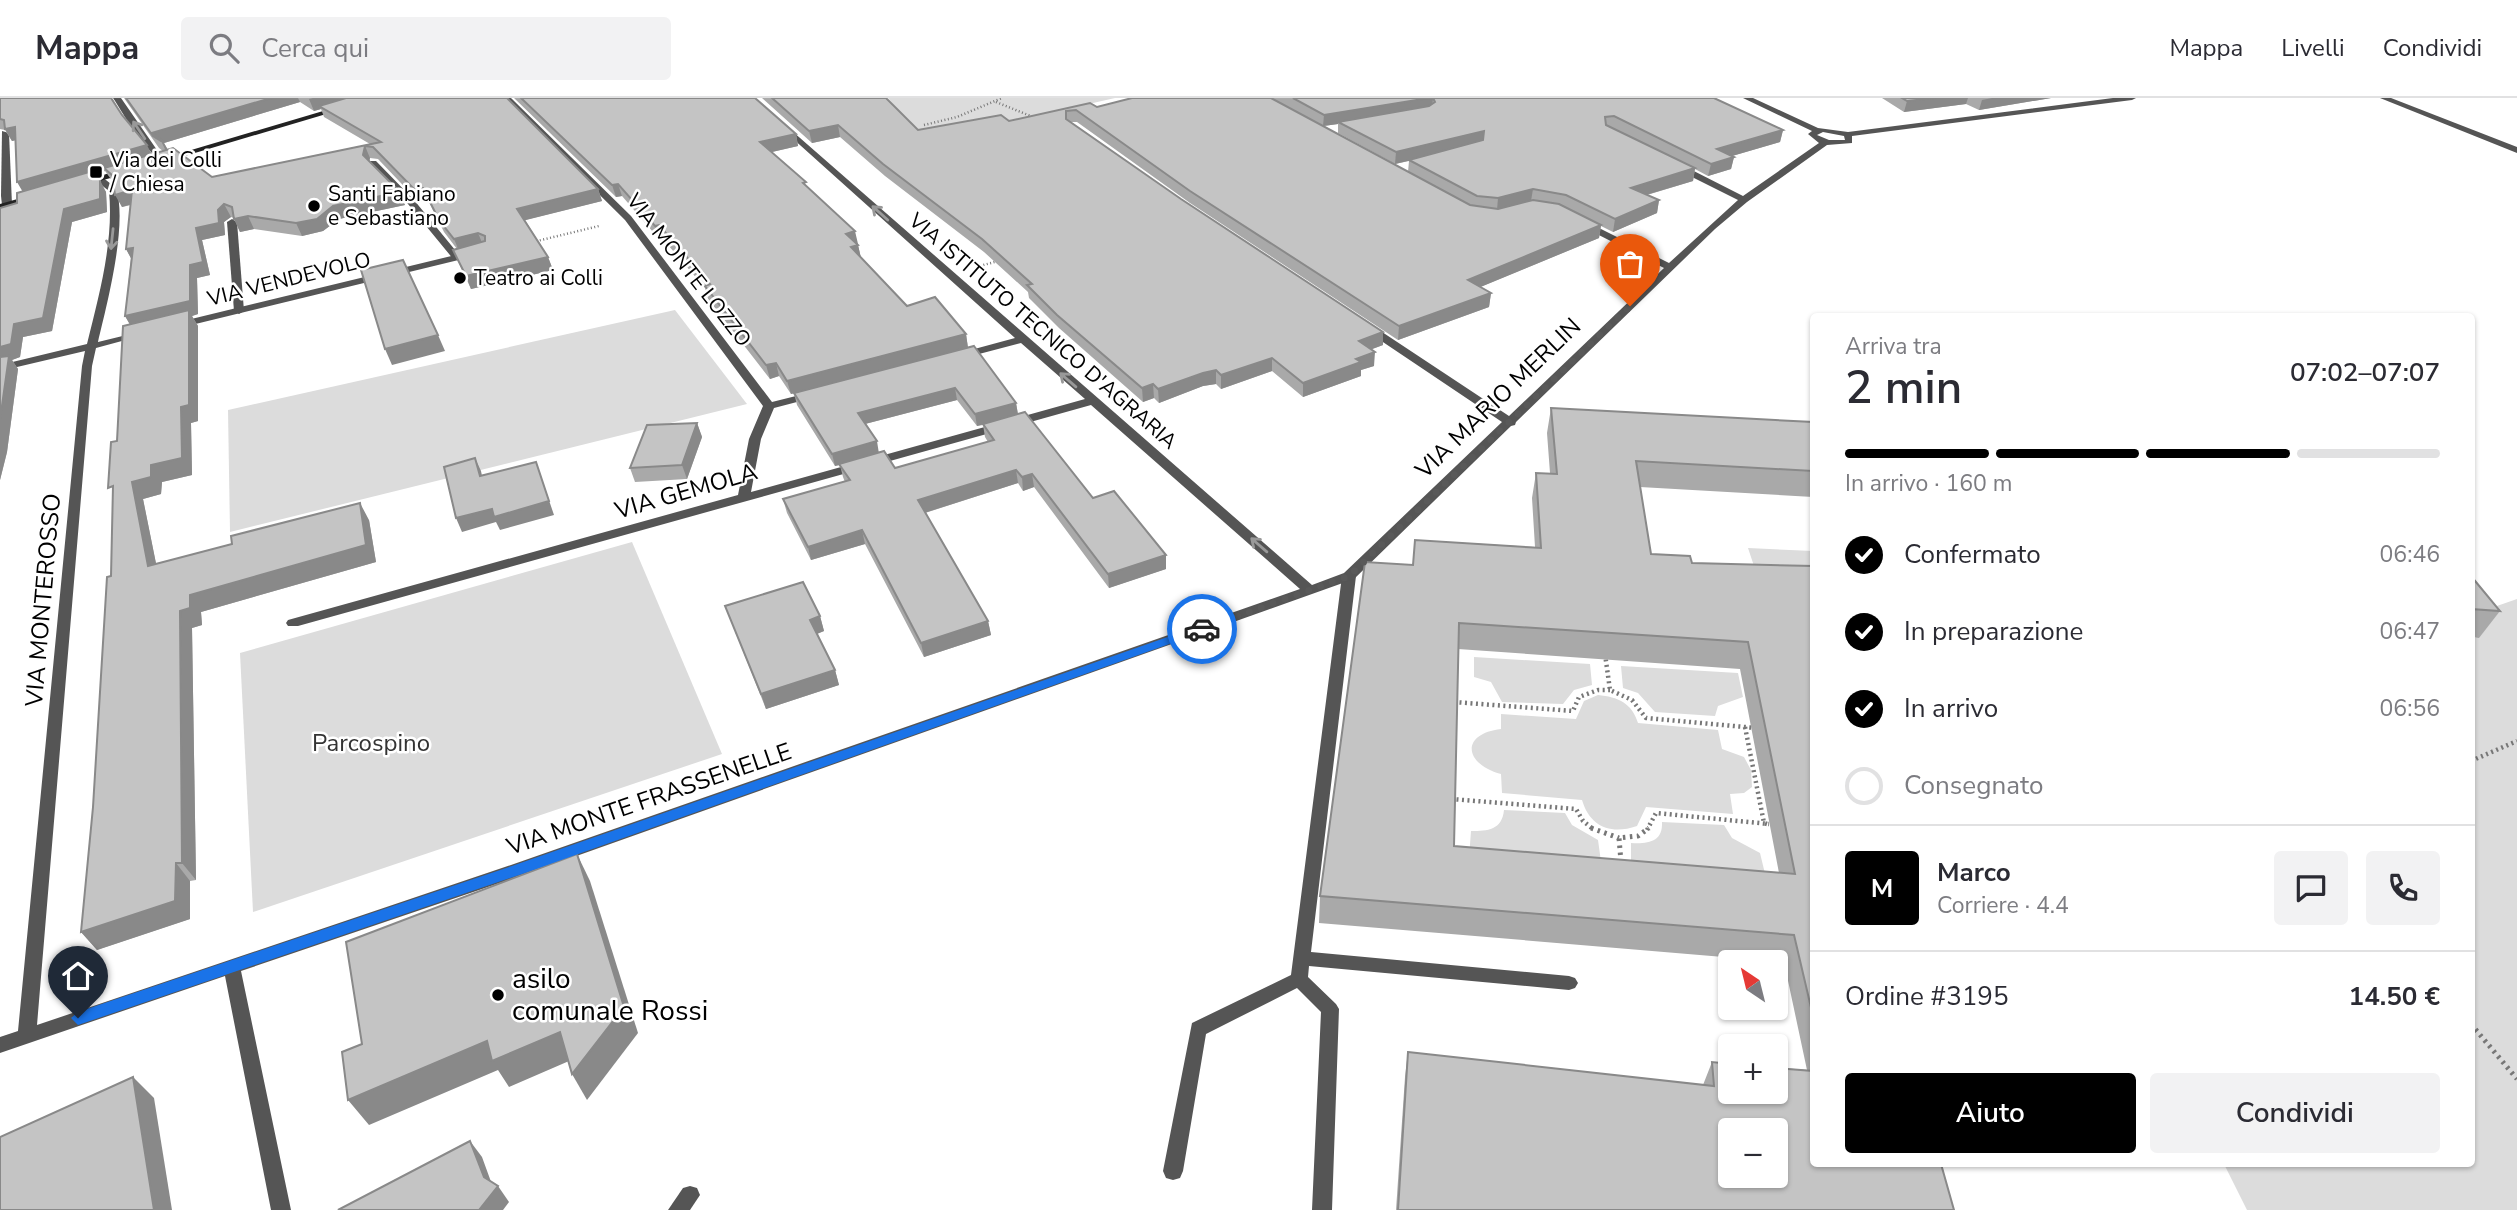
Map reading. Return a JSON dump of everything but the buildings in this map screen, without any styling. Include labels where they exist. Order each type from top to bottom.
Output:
[{"type":"main road","points":[[152,163],[376,98]]},
{"type":"main road","points":[[72,186],[138,167]]},
{"type":"main road","points":[[4,206],[46,194]]},
{"type":"street","points":[[117,98],[154,152],[165,159]]},
{"type":"street","name":"VIA MONTE LOZZO","points":[[506,98],[628,218],[769,406]]},
{"type":"street","points":[[1747,98],[1816,130],[1829,129],[1848,134],[2132,98]]},
{"type":"street","points":[[2384,98],[2517,150]]},
{"type":"street","name":"VIA ISTITUTO TECNICO D'AGRARIA","points":[[774,117],[1022,340],[1310,590]]},
{"type":"street","points":[[1816,130],[1814,136],[1826,142]]},
{"type":"street","points":[[4,206],[5,133]]},
{"type":"street","name":"VIA MARIO MERLIN","points":[[1310,590],[1349,576],[1511,423],[1670,267],[1744,200],[1826,142],[1843,143],[1851,137],[1848,134]]},
{"type":"street","points":[[373,163],[411,202],[457,258]]},
{"type":"street","points":[[1670,163],[1744,200]]},
{"type":"street","name":"VIA MONTEROSSO","points":[[27,1035],[87,366],[108,271],[115,208],[113,190],[98,178]]},
{"type":"street","points":[[1572,218],[1670,267]]},
{"type":"street","points":[[232,222],[239,311]]},
{"type":"street","name":"VIA VENDEVOLO","points":[[172,327],[484,251]]},
{"type":"street","points":[[1360,322],[1511,423]]},
{"type":"street","points":[[0,368],[145,334]]},
{"type":"street","points":[[953,358],[1022,340]]},
{"type":"street","points":[[744,496],[754,439],[769,406],[822,392]]},
{"type":"street","name":"VIA GEMOLA","points":[[293,623],[1092,401]]},
{"type":"street","points":[[1299,979],[1349,576]]},
{"type":"street","name":"VIA MONTE FRASSENELLE","points":[[0,1045],[543,861],[1310,590]]},
{"type":"street","points":[[1302,958],[1569,983]]},
{"type":"street","points":[[232,968],[281,1210]]},
{"type":"street","points":[[1173,1171],[1198,1029],[1299,979]]},
{"type":"street","points":[[1299,979],[1330,1009],[1322,1210]]},
{"type":"path","points":[[924,125],[957,117],[1001,99]]},
{"type":"path","points":[[995,102],[1037,118]]},
{"type":"path","points":[[484,251],[501,250],[628,218]]},
{"type":"path","points":[[949,275],[1005,259]]},
{"type":"path","points":[[1604,648],[1610,690]]},
{"type":"path","points":[[1443,701],[1573,711],[1579,697],[1598,690],[1610,690],[1635,702],[1646,718],[1763,728]]},
{"type":"path","points":[[1454,702],[1454,716]]},
{"type":"path","points":[[1440,798],[1576,809],[1582,821],[1591,829],[1619,838],[1632,839],[1650,829],[1656,813],[1769,824],[1745,727]]},
{"type":"path","points":[[2475,759],[2517,741]]},
{"type":"path","points":[[1452,785],[1452,799]]},
{"type":"path","points":[[1619,838],[1622,875]]},
{"type":"path","points":[[2475,1029],[2517,1079]]},
{"type":"green space","points":[[888,98],[1115,98],[925,141]]},
{"type":"green space","points":[[675,310],[747,404],[230,532],[228,410]]},
{"type":"green space","name":"Parcospino","points":[[632,542],[722,754],[253,912],[240,653]]},
{"type":"green space","points":[[1748,548],[1810,551],[1810,590],[1756,572]]},
{"type":"green space","points":[[2517,599],[2517,1210],[2247,1210],[2226,1167],[2475,1167],[2475,638],[2479,637],[2475,614]]},
{"type":"green space","points":[[1474,657],[1590,664],[1592,685],[1574,690],[1563,704],[1502,702],[1491,682],[1474,677]]},
{"type":"green space","points":[[1621,666],[1738,673],[1743,697],[1718,706],[1715,716],[1655,712],[1638,693],[1623,688]]},
{"type":"green space","points":[[1598,695],[1623,702],[1632,710],[1638,723],[1718,730],[1722,749],[1744,757],[1751,770],[1752,787],[1744,793],[1730,794],[1733,814],[1646,807],[1637,826],[1610,829],[1590,817],[1582,800],[1502,793],[1501,774],[1489,769],[1474,757],[1473,743],[1488,732],[1501,729],[1501,714],[1576,719],[1584,701]]},
{"type":"green space","points":[[1504,810],[1565,813],[1572,825],[1598,840],[1602,869],[1469,858],[1471,831],[1493,828],[1500,822]]},
{"type":"green space","points":[[1662,822],[1724,825],[1732,838],[1760,853],[1767,882],[1631,870],[1631,843],[1643,843],[1657,838]]},
{"type":"way so far","points":[[1202,629],[1349,576],[1630,306]]},
{"type":"place","name":"Via dei Colli / Chiesa","points":[[96,172]]},
{"type":"place","name":"Santi Fabiano e Sebastiano","points":[[314,206]]},
{"type":"place","name":"Teatro ai Colli","points":[[460,278]]},
{"type":"place","name":"asilo comunale Rossi","points":[[498,995]]},
{"type":"route","points":[[78,1018],[517,870],[1202,629]]}]
